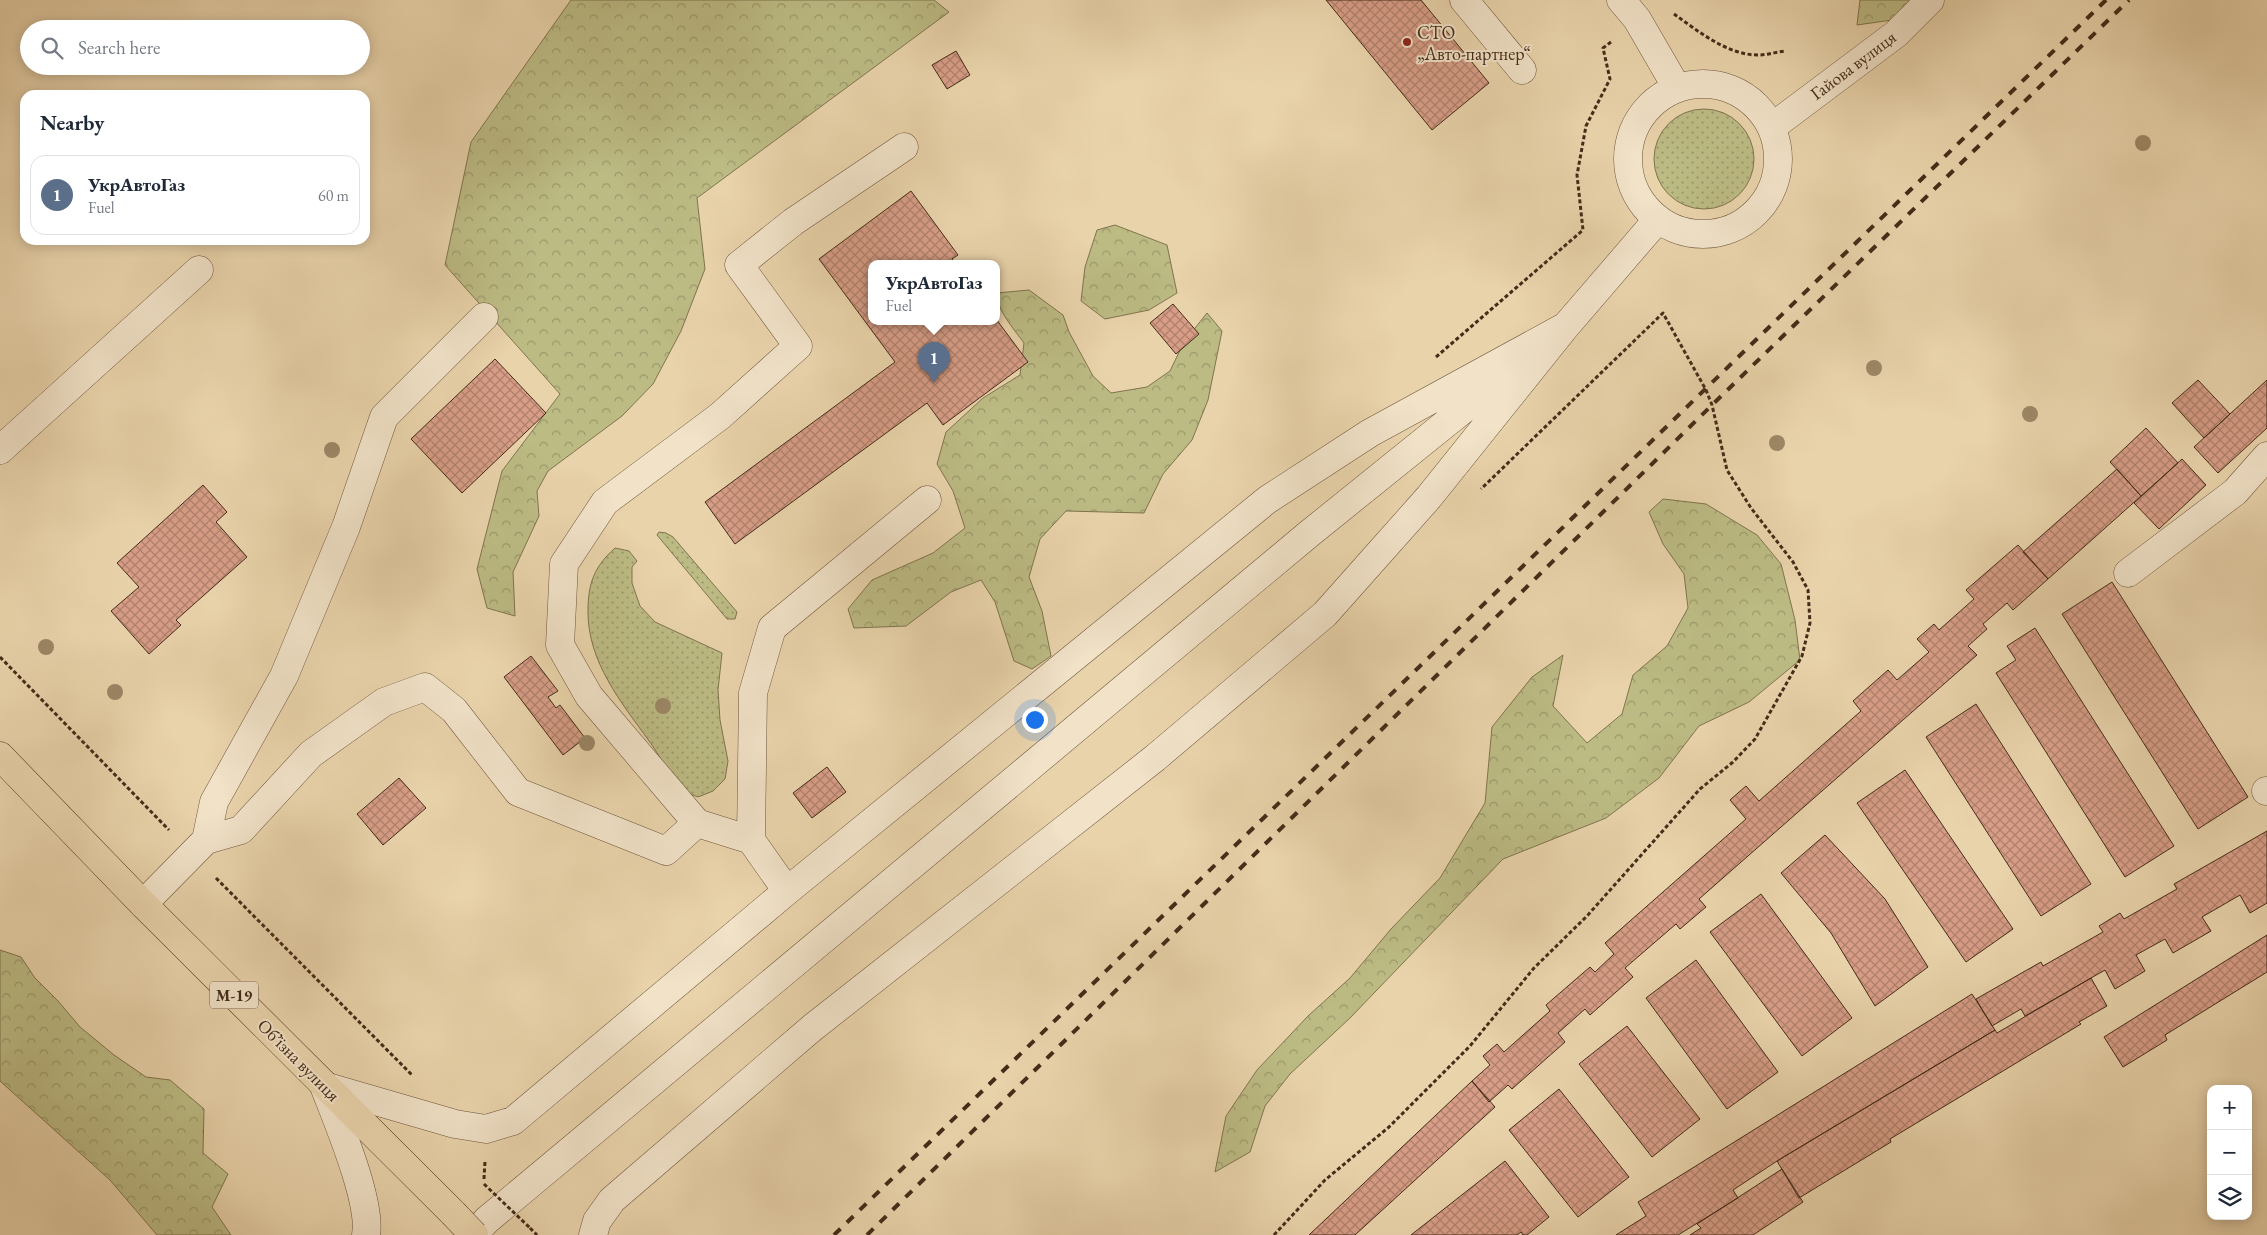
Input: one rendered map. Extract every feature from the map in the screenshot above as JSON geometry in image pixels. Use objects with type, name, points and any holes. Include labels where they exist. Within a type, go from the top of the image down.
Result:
[{"type":"highway","name":"Обʼїзна вулиця","points":[[0,756],[143,904],[473,1235]]},
{"type":"street","points":[[1464,0],[1522,70]]},
{"type":"street","name":"Гайова вулиця","points":[[1772,127],[1896,34],[1930,0]]},
{"type":"street","points":[[1626,5],[1677,88]]},
{"type":"street","points":[[1699,83],[1722,85],[1743,94],[1760,108],[1772,127],[1779,151],[1776,176],[1767,199],[1750,218],[1728,230],[1704,234],[1680,231],[1658,219],[1642,203],[1632,182],[1627,159],[1628,152],[1631,136],[1641,116],[1657,99],[1677,88],[1699,83]]},
{"type":"street","points":[[751,840],[697,823],[589,696],[560,645],[564,564],[605,502],[720,416],[798,346],[739,265],[793,222],[904,147]]},
{"type":"street","points":[[593,1235],[597,1221],[612,1200],[812,1028],[1155,758],[1325,614],[1429,497],[1566,326],[1658,219]]},
{"type":"street","points":[[0,450],[199,270]]},
{"type":"street","points":[[199,847],[214,802],[284,676],[346,527],[384,417],[484,316]]},
{"type":"street","points":[[324,1086],[455,1124],[486,1129],[512,1121],[787,891],[1268,500],[1370,433],[1566,326]]},
{"type":"street","points":[[473,1235],[487,1220],[1310,533],[1566,326]]},
{"type":"street","points":[[2128,573],[2235,492],[2267,456]]},
{"type":"street","points":[[787,891],[751,840],[753,693],[772,628],[927,500]]},
{"type":"street","points":[[143,904],[199,847],[241,830],[311,754],[384,702],[425,688],[454,710],[518,792],[666,851],[697,823]]},
{"type":"street","points":[[324,1086],[361,1190],[368,1224],[366,1235]]},
{"type":"path","points":[[1432,360],[1583,230],[1577,176],[1586,126],[1610,79],[1603,48],[1626,5],[1658,2],[1716,42],[1733,50],[1756,55],[1785,51]]},
{"type":"path","points":[[1274,1235],[1325,1180],[1389,1127],[1470,1046],[1534,968],[1587,916],[1700,789],[1733,762],[1755,739],[1802,656],[1810,623],[1808,590],[1793,562],[1751,508],[1727,470],[1712,405],[1706,390],[1663,313],[1477,493]]},
{"type":"path","points":[[0,657],[199,847],[418,1081]]},
{"type":"path","points":[[484,1184],[537,1235]]},
{"type":"green space","points":[[571,0],[934,0],[949,12],[697,198],[705,269],[681,331],[653,384],[622,416],[548,471],[537,491],[539,516],[513,572],[515,616],[487,608],[477,569],[502,471],[560,394],[445,265],[471,142]]},
{"type":"green space","points":[[1860,0],[1917,0],[1892,20],[1857,25]]},
{"type":"green space","points":[[1704,109],[1714,110],[1732,117],[1746,131],[1753,149],[1753,169],[1746,187],[1732,201],[1714,208],[1704,209],[1694,208],[1676,201],[1662,187],[1655,169],[1654,159],[1655,149],[1662,131],[1676,117],[1694,110]]},
{"type":"green space","points":[[1115,225],[1167,245],[1177,293],[1149,310],[1105,319],[1081,301],[1085,267],[1097,230]]},
{"type":"green space","points":[[1029,290],[1063,315],[1069,332],[1093,376],[1111,393],[1147,387],[1170,371],[1184,342],[1207,313],[1222,331],[1208,400],[1192,440],[1163,474],[1144,513],[1066,511],[1040,539],[1029,577],[1042,611],[1051,656],[1032,669],[1014,661],[995,602],[981,580],[951,592],[906,626],[854,628],[848,609],[872,580],[933,553],[965,528],[953,491],[937,464],[946,432],[983,398],[1020,375],[1024,343],[1003,313],[1000,306],[1000,293]]},
{"type":"green space","points":[[1663,499],[1706,504],[1757,535],[1781,564],[1795,620],[1800,660],[1749,702],[1699,726],[1659,778],[1606,818],[1503,859],[1350,1018],[1290,1074],[1265,1106],[1250,1152],[1215,1172],[1226,1116],[1257,1070],[1308,1016],[1350,978],[1391,929],[1440,878],[1485,803],[1492,727],[1532,677],[1563,655],[1553,706],[1587,743],[1622,714],[1633,675],[1667,646],[1688,608],[1684,574],[1663,544],[1649,512]]},
{"type":"green space","points":[[659,532],[673,537],[737,612],[735,619],[727,619],[657,535]]},
{"type":"green space","points":[[615,548],[629,551],[637,561],[632,567],[632,583],[640,606],[655,622],[722,653],[718,690],[720,720],[728,761],[725,779],[713,791],[698,797],[684,791],[676,782],[617,696],[600,665],[594,648],[589,630],[589,592],[597,569]]},
{"type":"green space","points":[[0,950],[21,957],[35,978],[80,1027],[114,1055],[146,1077],[170,1080],[204,1109],[203,1153],[228,1174],[212,1207],[231,1235],[157,1235],[110,1180],[0,1081]]},
{"type":"building","name":"СТО „Авто-партнер“","points":[[1326,0],[1421,0],[1489,83],[1432,130]]},
{"type":"building","points":[[956,51],[970,75],[947,89],[932,65]]},
{"type":"building","points":[[911,191],[958,255],[953,260],[868,260],[868,325],[1000,324],[1028,362],[943,425],[927,403],[735,544],[705,502],[895,362],[819,259]]},
{"type":"building","points":[[1173,304],[1199,334],[1176,354],[1150,323]]},
{"type":"building","points":[[495,359],[546,413],[462,493],[411,439]]},
{"type":"building","points":[[2198,380],[2230,414],[2204,438],[2172,403]]},
{"type":"building","points":[[2267,380],[2267,428],[2218,473],[2194,447]]},
{"type":"building","points":[[2146,428],[2178,463],[2141,496],[2110,462]]},
{"type":"building","points":[[2182,459],[2206,485],[2159,529],[2134,503]]},
{"type":"building","points":[[2117,469],[2141,496],[2048,579],[2023,552]]},
{"type":"building","points":[[203,485],[227,512],[216,522],[247,557],[176,620],[181,625],[149,654],[111,611],[139,587],[117,563]]},
{"type":"building","points":[[2018,545],[2048,579],[2013,610],[2007,603],[1983,624],[1987,629],[1968,646],[1977,655],[1699,899],[1706,907],[1680,929],[1676,924],[1625,968],[1633,977],[1590,1015],[1585,1009],[1558,1033],[1565,1042],[1512,1089],[1508,1085],[1489,1102],[1472,1081],[1490,1065],[1483,1056],[1497,1044],[1504,1052],[1550,1011],[1546,1005],[1590,967],[1595,972],[1614,954],[1605,943],[1746,819],[1730,800],[1746,786],[1759,801],[1861,711],[1853,701],[1888,670],[1897,680],[1929,652],[1917,639],[1934,624],[1939,630],[1974,599],[1966,590]]},
{"type":"building","points":[[2112,582],[2248,797],[2198,829],[2062,614]]},
{"type":"building","points":[[2035,628],[2174,846],[2125,877],[1996,673],[2016,660],[2007,646]]},
{"type":"building","points":[[531,656],[558,691],[548,697],[556,708],[560,705],[585,738],[563,755],[504,677]]},
{"type":"building","points":[[1976,704],[2091,884],[2041,916],[1926,737]]},
{"type":"building","points":[[827,767],[846,792],[812,818],[793,793]]},
{"type":"building","points":[[1905,770],[2013,929],[1966,962],[1857,803]]},
{"type":"building","points":[[399,778],[426,808],[383,845],[357,814]]},
{"type":"building","points":[[2267,831],[2267,903],[2250,913],[2240,895],[2202,917],[2211,931],[2173,953],[2165,939],[2136,955],[2145,971],[2115,989],[2105,970],[2025,1016],[2021,1009],[1992,1026],[1976,999],[2041,962],[2043,966],[2103,932],[2099,926],[2120,913],[2124,919],[2177,889],[2174,884]]},
{"type":"building","points":[[1825,835],[1885,899],[1928,967],[1875,1006],[1831,933],[1781,873]]},
{"type":"building","points":[[1761,894],[1852,1018],[1802,1056],[1710,932]]},
{"type":"building","points":[[2267,935],[2267,972],[2165,1035],[2167,1040],[2123,1067],[2104,1037]]},
{"type":"building","points":[[1696,960],[1778,1072],[1727,1109],[1646,998]]},
{"type":"building","points":[[2091,978],[2107,1006],[2079,1022],[2081,1024],[1890,1139],[1891,1142],[1799,1198],[1777,1161],[1995,1030],[1997,1033]]},
{"type":"building","points":[[1972,994],[1995,1030],[1777,1161],[1733,1190],[1738,1198],[1678,1235],[1616,1235],[1646,1216],[1638,1202]]},
{"type":"building","points":[[1627,1026],[1700,1119],[1652,1157],[1579,1064]]},
{"type":"building","points":[[1472,1081],[1495,1107],[1355,1235],[1309,1235]]},
{"type":"building","points":[[1559,1089],[1629,1177],[1578,1217],[1509,1130]]},
{"type":"building","points":[[1505,1161],[1549,1217],[1527,1235],[1523,1235],[1521,1232],[1517,1235],[1411,1235]]},
{"type":"building","points":[[1782,1169],[1803,1202],[1753,1235],[1690,1235],[1701,1228],[1697,1224]]},
{"type":"railway","points":[[834,1235],[2106,0]]},
{"type":"railway","points":[[867,1235],[1712,405],[2129,0]]},
{"type":"place","name":"СТО „Авто-партнер“","points":[[1407,42]]},
{"type":"place","name":"УкрАвтоГаз","points":[[934,383]]}]
